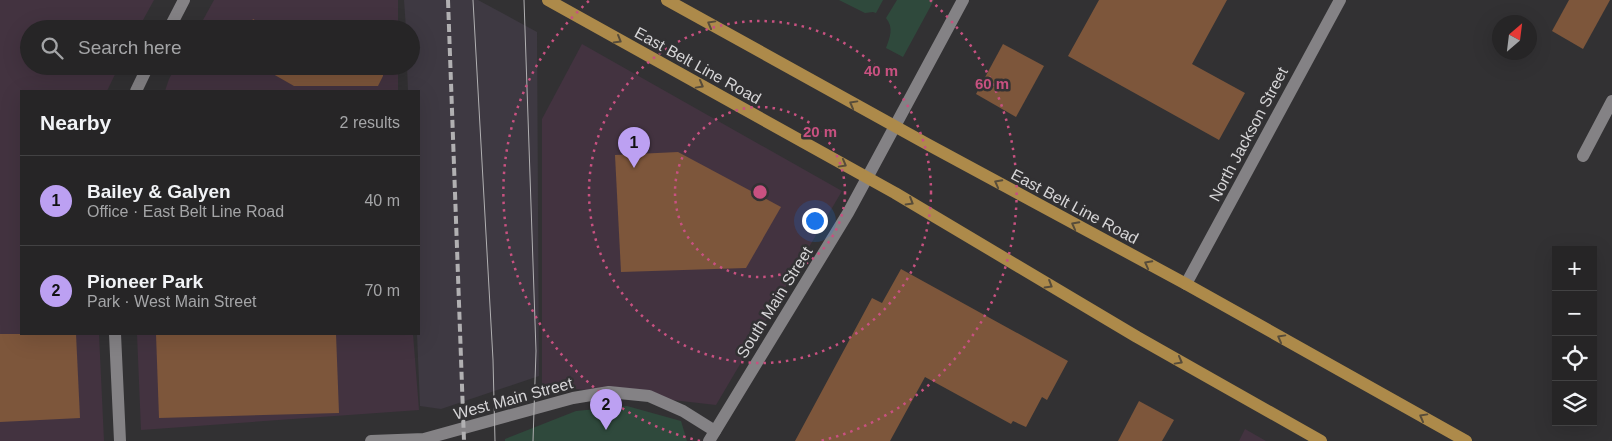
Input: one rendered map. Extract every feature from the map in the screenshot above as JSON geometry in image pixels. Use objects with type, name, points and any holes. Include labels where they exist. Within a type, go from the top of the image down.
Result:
[{"type":"main road","name":"East Belt Line Road","points":[[548,0],[867,178],[1137,337],[1321,441]]},
{"type":"main road","name":"East Belt Line Road","points":[[667,0],[1186,284],[1466,441]]},
{"type":"street","points":[[174,20],[184,0]]},
{"type":"street","name":"South Main Street","points":[[712,436],[848,213],[963,0]]},
{"type":"street","name":"North Jackson Street","points":[[1186,284],[1340,0]]},
{"type":"street","points":[[136,90],[144,75]]},
{"type":"street","points":[[1583,156],[1612,102]]},
{"type":"street","points":[[115,335],[120,441]]},
{"type":"street","name":"West Main Street","points":[[371,441],[424,438],[573,398],[609,392],[649,396],[683,410],[712,436]]},
{"type":"shaded area","points":[[0,0],[154,0],[143,20],[20,20],[20,75],[115,75],[107,90],[20,90],[20,335],[99,335],[104,441],[0,441]]},
{"type":"shaded area","points":[[214,0],[398,0],[398,20],[203,20]]},
{"type":"shaded area","points":[[404,0],[478,0],[537,32],[539,376],[441,409],[420,406],[417,335],[420,335],[420,90],[408,90],[407,75],[420,75],[420,20],[405,20]]},
{"type":"shaded area","points":[[582,44],[842,191],[716,405],[542,385],[542,119]]},
{"type":"shaded area","points":[[171,75],[398,75],[398,90],[165,90]]},
{"type":"shaded area","points":[[137,335],[413,335],[419,410],[141,430]]},
{"type":"shaded area","points":[[1245,429],[1266,441],[1239,441]]},
{"type":"green space","points":[[839,0],[883,0],[876,13],[865,13]]},
{"type":"green space","points":[[897,0],[934,0],[903,57],[886,48],[891,29],[886,18]]},
{"type":"green space","points":[[627,406],[681,421],[687,441],[505,441],[505,439],[576,411]]},
{"type":"building","points":[[1099,0],[1227,0],[1192,64],[1245,93],[1219,140],[1068,56]]},
{"type":"building","points":[[1569,0],[1610,0],[1583,49],[1552,31]]},
{"type":"building","points":[[1003,44],[1044,66],[1016,117],[976,94]]},
{"type":"building","points":[[275,75],[383,75],[378,86],[294,86]]},
{"type":"building","points":[[678,152],[781,207],[746,268],[621,272],[615,155]]},
{"type":"building","points":[[901,269],[1068,361],[1047,400],[1042,397],[1026,427],[1013,421],[1011,424],[925,377],[890,441],[795,441],[872,298],[882,303]]},
{"type":"building","points":[[0,334],[76,335],[80,418],[0,422]]},
{"type":"building","points":[[156,335],[336,335],[339,413],[159,418]]},
{"type":"building","points":[[1139,401],[1174,420],[1162,441],[1118,441]]},
{"type":"tram line","points":[[473,0],[493,360],[495,441]]},
{"type":"tram line","points":[[524,0],[536,351],[533,441]]},
{"type":"railway","points":[[448,0],[464,441]]},
{"type":"place","name":"Bailey & Galyen","points":[[634,168]]},
{"type":"place","name":"Pioneer Park","points":[[606,430]]}]
